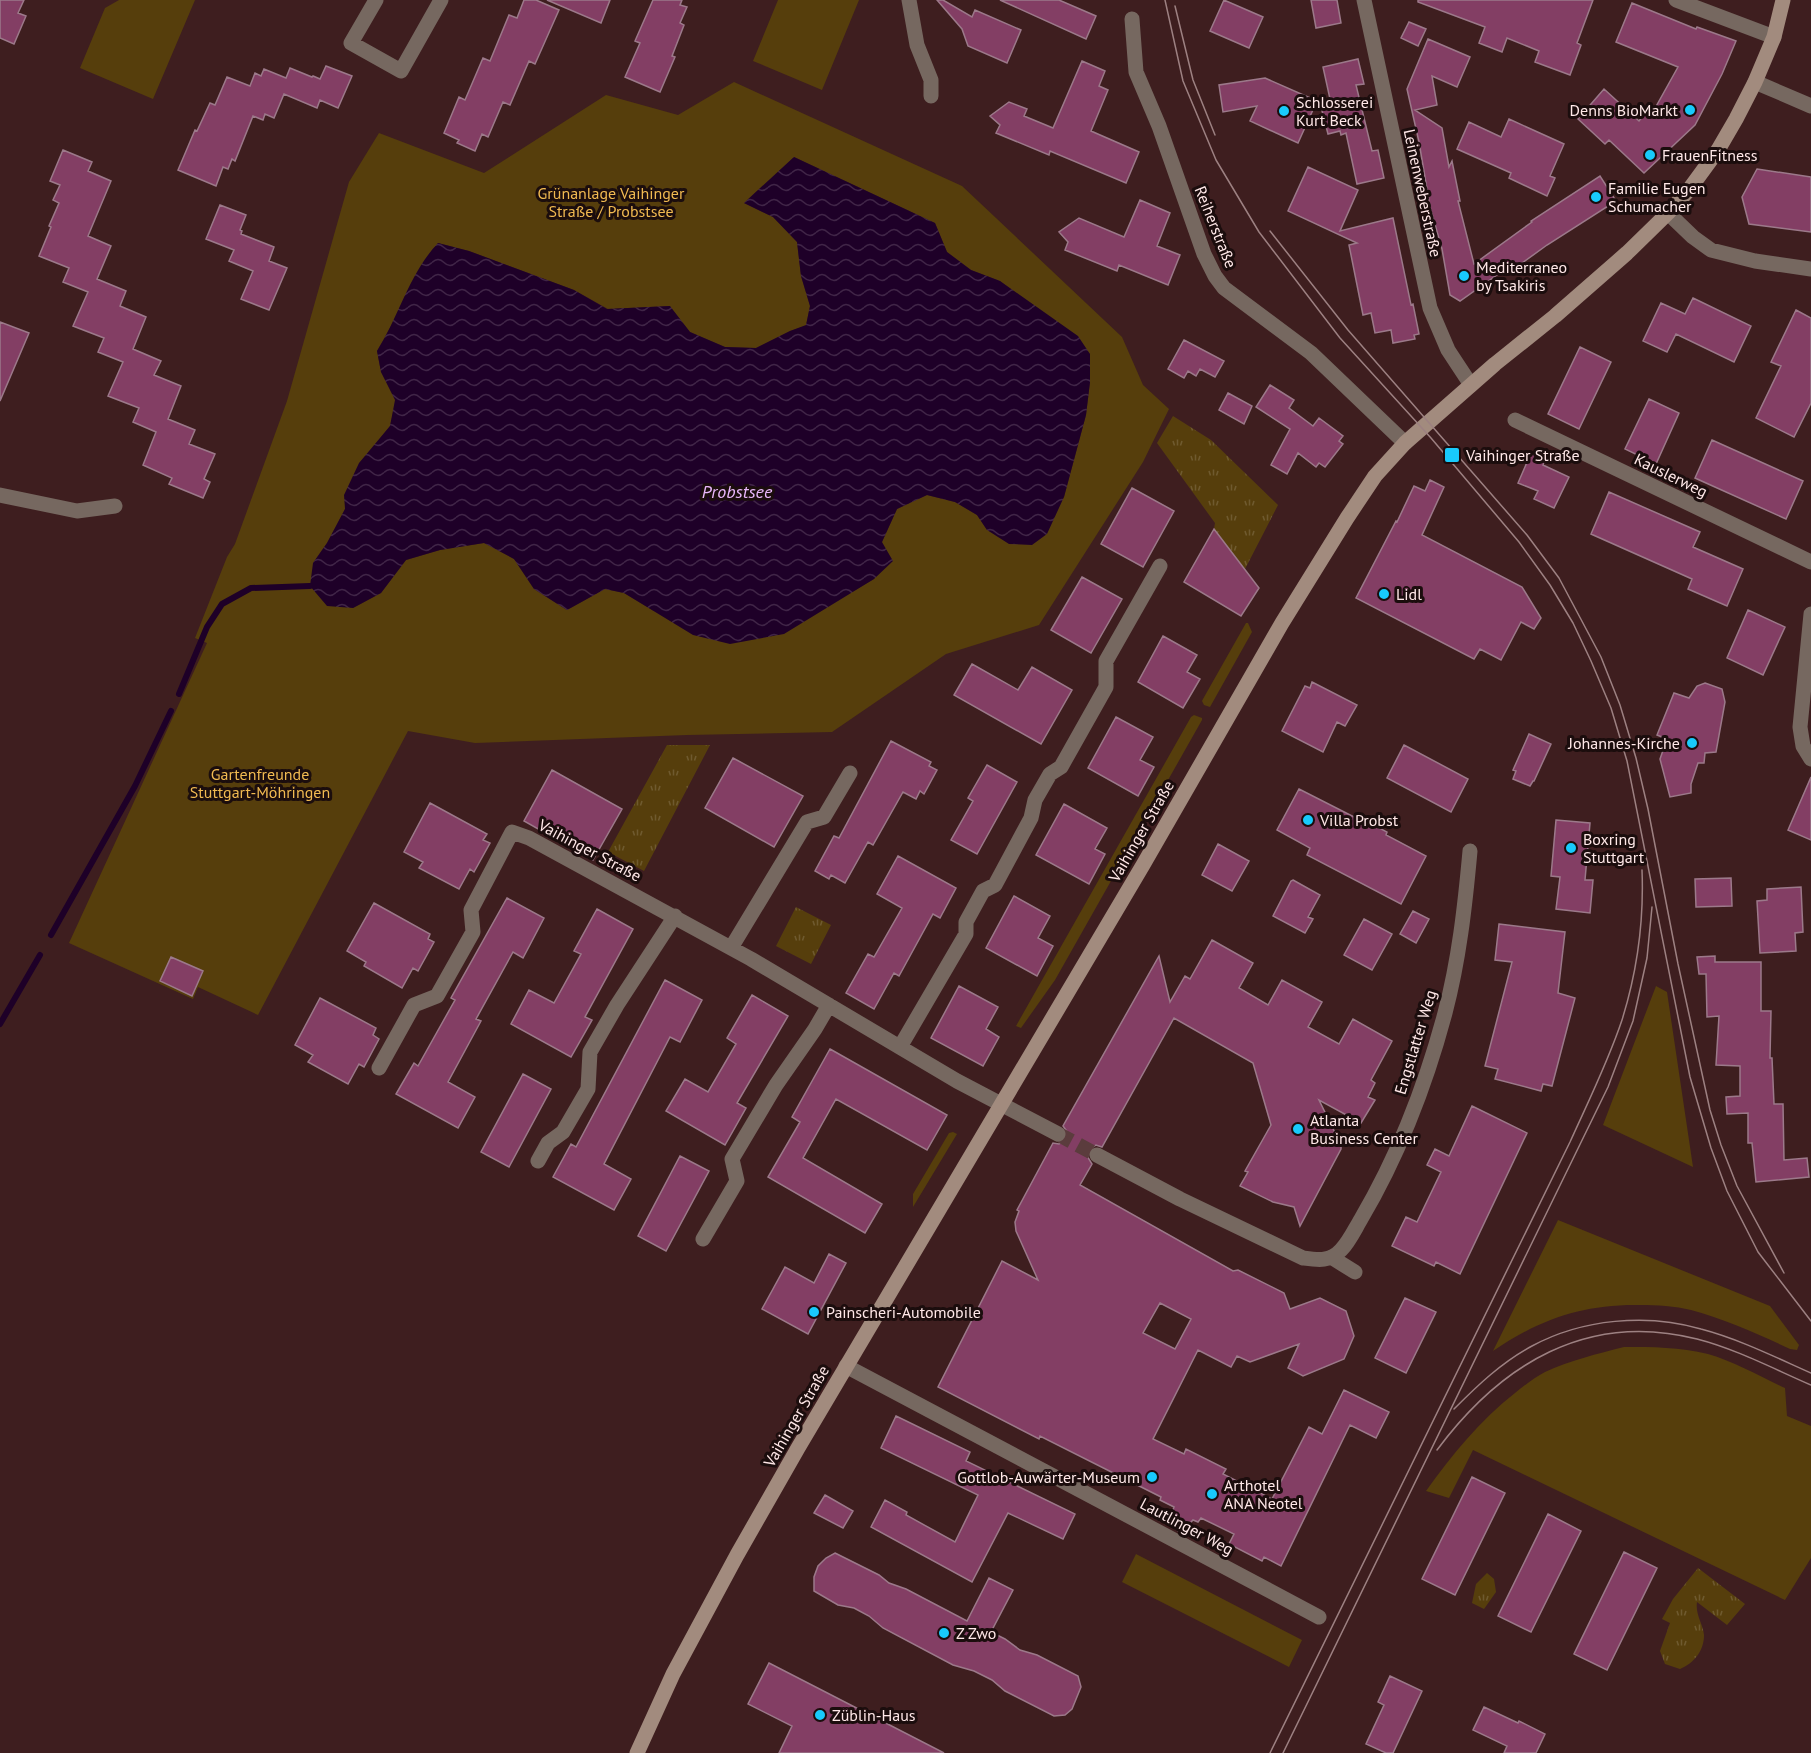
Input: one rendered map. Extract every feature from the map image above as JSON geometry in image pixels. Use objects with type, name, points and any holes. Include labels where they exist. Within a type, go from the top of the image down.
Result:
[{"type":"main road","name":"Vaihinger Straße","points":[[637,1753],[673,1674],[737,1555],[846,1366],[1143,865],[1288,613],[1375,476],[1408,440],[1555,316],[1668,213],[1688,190],[1718,150],[1755,82],[1774,37],[1783,0]]},
{"type":"street","points":[[376,0],[351,43],[401,71],[441,0]]},
{"type":"street","points":[[909,0],[917,45],[931,80],[931,96]]},
{"type":"street","name":"Leinenweberstraße","points":[[1364,0],[1430,308],[1451,356],[1471,385]]},
{"type":"street","points":[[1676,0],[1774,37]]},
{"type":"street","name":"Reiherstraße","points":[[1132,19],[1136,72],[1159,126],[1204,254],[1215,276],[1224,288],[1311,352],[1408,440]]},
{"type":"street","points":[[1755,82],[1811,106]]},
{"type":"street","points":[[1668,213],[1693,237],[1711,250],[1755,261],[1811,269]]},
{"type":"street","name":"Kauslerweg","points":[[1515,420],[1811,562]]},
{"type":"street","points":[[0,495],[77,511],[115,506]]},
{"type":"street","points":[[900,1047],[966,934],[966,922],[983,891],[995,885],[1031,818],[1035,800],[1050,774],[1061,767],[1106,687],[1106,661],[1160,566]]},
{"type":"street","points":[[1811,614],[1800,727],[1803,746],[1811,759]]},
{"type":"street","points":[[731,948],[807,822],[824,817],[850,772]]},
{"type":"street","name":"Vaihinger Straße","points":[[379,1068],[414,1005],[437,996],[473,932],[471,910],[512,832],[529,838],[675,916],[1000,1104]]},
{"type":"street","name":"Engstlatter Weg","points":[[1331,1257],[1341,1250],[1370,1203],[1423,1086],[1445,1012],[1462,928],[1470,851]]},
{"type":"street","points":[[538,1161],[548,1143],[563,1132],[588,1089],[590,1052],[617,1005],[675,916]]},
{"type":"street","points":[[703,1239],[737,1181],[732,1159],[776,1085],[829,1005]]},
{"type":"street","points":[[1000,1104],[1058,1134]]},
{"type":"street","points":[[1097,1155],[1180,1199],[1303,1258],[1321,1261],[1331,1257],[1355,1272]]},
{"type":"street","name":"Lautlinger Weg","points":[[846,1366],[1320,1617]]},
{"type":"green space","points":[[119,0],[195,0],[153,99],[80,68],[105,8]]},
{"type":"green space","points":[[778,0],[859,0],[822,90],[753,61]]},
{"type":"green space","points":[[734,82],[962,186],[1122,337],[1143,385],[1169,409],[1143,462],[1039,625],[946,654],[832,732],[475,743],[408,731],[258,1015],[198,987],[193,999],[69,943],[207,643],[195,638],[227,557],[235,544],[287,401],[349,182],[379,133],[484,173],[606,95],[678,115]],"holes":[[[794,157],[935,223],[947,252],[971,270],[1000,281],[1090,354],[1090,382],[1086,415],[1064,497],[987,530],[977,515],[955,502],[927,495],[897,509],[882,542],[874,579],[832,603],[654,611],[624,593],[605,589],[567,610],[534,589],[514,559],[484,543],[440,550],[406,560],[381,593],[353,608],[313,563],[327,543],[376,444],[390,426],[396,400],[381,372],[377,351],[438,243],[469,251],[574,290],[608,309],[669,306],[690,332],[725,347],[756,348],[790,331],[806,326],[810,306],[801,276],[797,242],[773,217],[744,203]]]},
{"type":"green space","points":[[1173,416],[1211,440],[1278,505],[1245,569],[1214,529],[1215,523],[1157,443]]},
{"type":"green space","points":[[1246,623],[1252,632],[1210,707],[1204,705],[1203,699]]},
{"type":"green space","points":[[1194,715],[1202,720],[1055,980],[1021,1028],[1016,1026],[1191,717]]},
{"type":"green space","points":[[667,745],[710,745],[644,871],[608,852]]},
{"type":"green space","points":[[796,907],[831,925],[811,964],[776,946]]},
{"type":"green space","points":[[1656,986],[1667,992],[1693,1167],[1603,1125]]},
{"type":"green space","points":[[949,1133],[957,1134],[913,1207],[913,1194]]},
{"type":"green space","points":[[1558,1220],[1770,1306],[1799,1345],[1797,1350],[1729,1322],[1691,1310],[1666,1306],[1619,1305],[1581,1311],[1545,1322],[1493,1351]]},
{"type":"green space","points":[[1624,1347],[1687,1350],[1708,1354],[1747,1369],[1785,1388],[1787,1416],[1811,1426],[1811,1558],[1785,1600],[1473,1450],[1449,1498],[1426,1491],[1478,1426],[1530,1381],[1565,1364]]},
{"type":"green space","points":[[1136,1554],[1302,1640],[1289,1667],[1122,1582]]},
{"type":"green space","points":[[1698,1568],[1745,1604],[1727,1625],[1697,1602],[1704,1641],[1694,1660],[1680,1669],[1665,1664],[1660,1651],[1670,1623],[1662,1619],[1673,1599]]},
{"type":"green space","points":[[1487,1573],[1494,1579],[1496,1592],[1484,1609],[1472,1603],[1476,1584]]},
{"type":"water","name":"Probstsee","points":[[794,157],[935,223],[947,252],[971,270],[1000,281],[1078,336],[1090,354],[1090,382],[1086,415],[1064,497],[1047,534],[1032,545],[1009,544],[987,530],[977,515],[955,502],[927,495],[897,509],[882,542],[893,561],[874,579],[784,634],[730,644],[693,635],[624,593],[605,589],[567,610],[534,589],[514,559],[484,543],[440,550],[406,560],[381,593],[353,608],[327,606],[310,586],[313,563],[327,543],[345,509],[344,495],[359,463],[390,426],[395,400],[381,372],[377,351],[419,268],[438,243],[469,251],[574,290],[607,309],[670,306],[690,332],[725,347],[756,348],[806,325],[810,306],[801,276],[797,242],[773,217],[744,203]]},
{"type":"building","points":[[0,0],[24,0],[18,13],[26,16],[14,44],[0,38]]},
{"type":"building","points":[[524,0],[536,0],[559,10],[535,64],[529,61],[510,105],[503,102],[488,137],[482,134],[475,151],[457,143],[459,140],[444,133],[459,97],[465,100],[483,58],[490,61],[509,15],[517,18]]},
{"type":"building","points":[[547,0],[610,0],[601,23]]},
{"type":"building","points":[[653,0],[682,0],[680,5],[687,7],[680,23],[684,25],[672,56],[675,57],[660,92],[625,77],[640,43],[635,41]]},
{"type":"building","points":[[937,0],[943,0],[972,17],[975,10],[1021,30],[1007,63],[968,46],[962,29]]},
{"type":"building","points":[[1000,0],[1059,0],[1096,16],[1086,39]]},
{"type":"building","points":[[1224,0],[1263,17],[1249,48],[1210,31]]},
{"type":"building","points":[[1311,0],[1337,0],[1341,23],[1316,28]]},
{"type":"building","points":[[1418,0],[1593,0],[1577,43],[1581,45],[1570,75],[1535,62],[1539,51],[1507,38],[1502,52],[1479,43],[1485,27],[1418,2]]},
{"type":"building","points":[[1632,3],[1696,29],[1697,27],[1736,41],[1722,74],[1695,125],[1644,173],[1609,140],[1605,144],[1578,119],[1604,89],[1639,121],[1649,108],[1654,110],[1678,67],[1616,42]]},
{"type":"building","points":[[1409,22],[1426,29],[1418,46],[1401,38]]},
{"type":"building","points":[[1428,39],[1470,57],[1457,87],[1432,76],[1437,105],[1415,110],[1442,128],[1449,167],[1452,161],[1460,201],[1458,201],[1474,264],[1531,221],[1600,176],[1616,201],[1547,245],[1507,274],[1504,270],[1460,301],[1450,295],[1407,89]]},
{"type":"building","points":[[1358,59],[1364,84],[1356,85],[1372,151],[1378,150],[1384,178],[1357,184],[1346,133],[1341,135],[1340,131],[1328,134],[1320,103],[1332,108],[1323,67]]},
{"type":"building","points":[[1082,61],[1105,71],[1099,86],[1108,90],[1091,131],[1139,152],[1126,183],[1050,151],[1049,155],[996,133],[1000,125],[990,116],[1009,102],[1027,109],[1024,116],[1053,128]]},
{"type":"building","points":[[326,66],[352,76],[338,108],[320,100],[317,108],[284,94],[274,118],[265,114],[263,120],[253,116],[235,161],[232,159],[228,169],[223,167],[216,186],[178,170],[195,130],[197,131],[210,103],[215,105],[227,77],[250,86],[255,73],[261,76],[264,69],[286,78],[290,68],[320,79]]},
{"type":"building","name":"Schlosserei Kurt Beck","points":[[1265,78],[1317,101],[1298,143],[1250,121],[1257,106],[1223,112],[1219,85]]},
{"type":"building","points":[[1509,119],[1564,144],[1550,176],[1555,178],[1547,196],[1509,178],[1511,173],[1457,149],[1469,122],[1501,137]]},
{"type":"building","points":[[63,150],[92,162],[88,171],[111,181],[88,236],[111,246],[97,279],[126,291],[120,306],[146,317],[133,349],[161,361],[154,375],[181,386],[168,419],[195,430],[189,444],[215,454],[204,479],[210,482],[203,498],[169,484],[172,478],[143,465],[156,432],[133,422],[139,408],[108,396],[123,362],[98,352],[104,338],[73,326],[88,292],[63,282],[69,268],[39,256],[59,203],[53,200],[60,185],[50,181]]},
{"type":"building","points":[[1308,167],[1358,190],[1340,231],[1393,218],[1419,334],[1414,335],[1415,339],[1393,343],[1391,330],[1375,333],[1371,313],[1363,315],[1349,245],[1357,243],[1288,211]]},
{"type":"building","points":[[1757,169],[1811,177],[1811,232],[1749,224],[1742,197]]},
{"type":"building","points":[[1140,200],[1170,213],[1157,246],[1180,255],[1168,285],[1119,265],[1117,271],[1065,250],[1068,242],[1059,232],[1079,218],[1124,237]]},
{"type":"building","points":[[220,205],[246,215],[240,230],[241,234],[274,247],[269,261],[287,268],[269,310],[241,299],[253,271],[229,261],[234,250],[206,239]]},
{"type":"building","points":[[1693,298],[1751,326],[1734,362],[1676,334],[1667,352],[1643,341],[1661,303],[1685,314]]},
{"type":"building","points":[[1796,310],[1811,318],[1811,403],[1794,437],[1756,418],[1781,366],[1771,362]]},
{"type":"building","points":[[0,322],[29,333],[0,401]]},
{"type":"building","points":[[1184,340],[1224,361],[1215,377],[1200,369],[1196,376],[1188,371],[1184,378],[1168,369]]},
{"type":"building","points":[[1580,347],[1611,362],[1579,429],[1548,414]]},
{"type":"building","points":[[1270,385],[1294,400],[1289,408],[1313,426],[1319,418],[1343,436],[1339,441],[1343,444],[1325,467],[1319,463],[1316,467],[1298,453],[1287,474],[1271,465],[1290,429],[1256,407]]},
{"type":"building","points":[[1228,393],[1252,406],[1244,424],[1219,410]]},
{"type":"building","points":[[1649,399],[1679,413],[1656,464],[1625,449]]},
{"type":"building","points":[[1712,440],[1803,481],[1786,519],[1695,478]]},
{"type":"building","points":[[1531,453],[1545,460],[1543,465],[1569,477],[1554,508],[1534,499],[1538,491],[1518,483]]},
{"type":"building","points":[[1430,480],[1444,487],[1422,535],[1522,587],[1541,618],[1534,629],[1521,622],[1501,660],[1480,649],[1474,659],[1356,598],[1414,486],[1425,491]]},
{"type":"building","points":[[1132,488],[1174,511],[1143,567],[1101,544]]},
{"type":"building","points":[[1609,492],[1700,532],[1693,547],[1743,569],[1727,606],[1688,589],[1692,579],[1591,534]]},
{"type":"building","points":[[1214,529],[1259,588],[1241,616],[1184,582]]},
{"type":"building","points":[[1082,577],[1122,599],[1091,653],[1051,630]]},
{"type":"building","points":[[1748,610],[1785,627],[1763,675],[1727,658]]},
{"type":"building","points":[[1163,636],[1197,655],[1187,672],[1200,679],[1183,708],[1138,682]]},
{"type":"building","points":[[972,664],[1018,690],[1032,667],[1072,690],[1041,744],[954,695]]},
{"type":"building","points":[[1312,682],[1357,705],[1345,726],[1337,722],[1323,752],[1282,731],[1305,686],[1310,688]]},
{"type":"building","name":"Johannes-Kirche","points":[[1705,683],[1722,689],[1725,702],[1716,752],[1705,753],[1704,763],[1698,763],[1691,784],[1691,793],[1670,797],[1660,759],[1667,739],[1657,735],[1674,693],[1689,698],[1697,686]]},
{"type":"building","points":[[1116,717],[1153,737],[1140,760],[1154,767],[1138,796],[1088,768]]},
{"type":"building","points":[[1529,734],[1551,744],[1530,786],[1513,779],[1516,771],[1513,770]]},
{"type":"building","points":[[891,741],[931,762],[929,766],[937,770],[924,794],[920,791],[916,799],[903,792],[873,845],[868,842],[845,883],[831,875],[829,879],[815,871],[834,836],[839,838]]},
{"type":"building","points":[[1404,745],[1468,779],[1451,812],[1387,778]]},
{"type":"building","points":[[733,758],[803,796],[774,847],[705,808]]},
{"type":"building","points":[[987,765],[1017,782],[977,854],[951,840],[973,801],[968,798]]},
{"type":"building","points":[[552,770],[622,809],[593,860],[524,821]]},
{"type":"building","points":[[1811,777],[1811,840],[1788,830]]},
{"type":"building","points":[[1299,789],[1354,817],[1355,815],[1387,832],[1386,835],[1426,856],[1401,904],[1307,855],[1310,848],[1277,830]]},
{"type":"building","points":[[430,803],[487,834],[483,840],[490,843],[474,872],[470,869],[459,889],[419,868],[423,862],[404,852]]},
{"type":"building","points":[[1064,804],[1107,828],[1095,849],[1105,854],[1089,884],[1036,855]]},
{"type":"building","points":[[1556,820],[1590,823],[1585,880],[1593,880],[1590,913],[1556,909],[1560,877],[1551,876]]},
{"type":"building","points":[[1218,844],[1249,861],[1232,891],[1202,875]]},
{"type":"building","points":[[898,856],[956,888],[940,918],[933,914],[899,976],[894,973],[874,1009],[846,993],[868,954],[874,957],[902,908],[877,894]]},
{"type":"building","points":[[1731,878],[1732,906],[1696,907],[1695,879]]},
{"type":"building","points":[[1293,880],[1320,895],[1308,917],[1313,919],[1305,933],[1273,916]]},
{"type":"building","points":[[1801,887],[1803,932],[1795,933],[1796,951],[1760,953],[1757,901],[1767,900],[1767,889]]},
{"type":"building","points":[[1014,896],[1050,916],[1038,938],[1053,946],[1037,976],[986,948]]},
{"type":"building","points":[[507,898],[544,918],[523,958],[513,952],[476,1019],[481,1021],[448,1082],[475,1097],[458,1128],[396,1094],[414,1063],[418,1066],[455,1000],[451,998]]},
{"type":"building","points":[[374,903],[430,934],[428,939],[434,942],[418,971],[413,968],[402,988],[364,966],[366,962],[347,951]]},
{"type":"building","points":[[597,909],[633,929],[585,1017],[592,1020],[571,1057],[511,1024],[529,990],[554,1003],[581,954],[574,951]]},
{"type":"building","points":[[1413,911],[1429,919],[1416,943],[1400,934]]},
{"type":"building","points":[[1364,919],[1392,934],[1372,970],[1344,955]]},
{"type":"building","points":[[1499,924],[1565,932],[1558,993],[1575,998],[1552,1086],[1543,1084],[1541,1091],[1495,1079],[1498,1069],[1485,1066],[1512,962],[1495,960]]},
{"type":"building","points":[[1212,940],[1253,963],[1239,988],[1268,1005],[1282,980],[1322,1002],[1308,1027],[1339,1044],[1353,1019],[1392,1041],[1371,1080],[1375,1083],[1368,1097],[1375,1100],[1361,1123],[1319,1100],[1341,1149],[1300,1226],[1294,1207],[1273,1202],[1240,1186],[1248,1172],[1245,1171],[1271,1125],[1253,1063],[1174,1018],[1102,1147],[1096,1145],[1089,1150],[1087,1156],[1092,1164],[1080,1185],[1233,1271],[1238,1270],[1284,1293],[1290,1309],[1320,1298],[1346,1311],[1354,1336],[1344,1359],[1303,1376],[1288,1368],[1299,1344],[1250,1362],[1237,1356],[1231,1367],[1198,1350],[1153,1439],[1184,1454],[1186,1449],[1226,1469],[1223,1474],[1272,1499],[1309,1427],[1322,1434],[1344,1390],[1389,1412],[1376,1438],[1350,1425],[1281,1566],[1264,1557],[1262,1561],[1229,1544],[1234,1534],[1201,1518],[1198,1522],[1193,1520],[1181,1533],[1178,1531],[1180,1518],[1172,1513],[1174,1507],[1160,1500],[1161,1497],[1040,1436],[1039,1439],[938,1387],[1002,1261],[1038,1280],[1016,1231],[1015,1222],[1019,1211],[1017,1210],[1053,1143],[1059,1144],[1066,1139],[1068,1133],[1063,1126],[1159,956],[1170,1002],[1185,976],[1190,979]],"holes":[[[1160,1303],[1191,1319],[1175,1349],[1143,1333]]]},
{"type":"building","points":[[1715,956],[1715,962],[1761,962],[1761,1011],[1771,1011],[1770,1058],[1772,1058],[1774,1104],[1783,1104],[1784,1160],[1807,1158],[1809,1177],[1756,1182],[1752,1143],[1748,1143],[1748,1113],[1727,1114],[1726,1097],[1740,1096],[1740,1066],[1716,1065],[1719,1016],[1707,1017],[1706,974],[1699,974],[1697,957]]},
{"type":"building","points":[[171,957],[203,971],[192,996],[160,981]]},
{"type":"building","points":[[665,980],[702,1000],[680,1042],[670,1037],[604,1164],[631,1179],[614,1210],[553,1177],[571,1144],[576,1147]]},
{"type":"building","points":[[959,986],[998,1007],[986,1029],[999,1037],[983,1066],[931,1038]]},
{"type":"building","points":[[752,995],[788,1016],[737,1103],[746,1108],[725,1145],[666,1111],[685,1079],[708,1092],[736,1044],[727,1038]]},
{"type":"building","points":[[320,998],[376,1028],[373,1035],[379,1039],[364,1067],[359,1064],[348,1084],[308,1062],[313,1055],[295,1045]]},
{"type":"building","points":[[830,1049],[947,1115],[927,1150],[836,1099],[803,1158],[882,1204],[865,1233],[768,1177],[800,1122],[792,1117]]},
{"type":"building","points":[[523,1074],[551,1089],[509,1167],[481,1152]]},
{"type":"building","points":[[1472,1106],[1527,1133],[1460,1274],[1436,1262],[1434,1266],[1392,1246],[1406,1217],[1417,1222],[1441,1172],[1427,1165],[1435,1149],[1449,1156]]},
{"type":"building","points":[[680,1156],[709,1171],[666,1251],[638,1236]]},
{"type":"building","points":[[829,1254],[846,1263],[808,1334],[762,1309],[785,1267],[814,1283]]},
{"type":"building","points":[[1405,1298],[1436,1312],[1406,1373],[1375,1358]]},
{"type":"building","points":[[896,1416],[970,1452],[966,1461],[1075,1514],[1063,1539],[1008,1513],[972,1582],[871,1527],[885,1500],[907,1512],[906,1515],[955,1542],[978,1495],[881,1448]]},
{"type":"building","points":[[1472,1477],[1505,1493],[1455,1595],[1422,1579]]},
{"type":"building","points":[[825,1495],[853,1511],[843,1528],[814,1513]]},
{"type":"building","points":[[1548,1514],[1581,1531],[1531,1632],[1498,1616]]},
{"type":"building","points":[[1624,1552],[1657,1568],[1607,1670],[1574,1654]]},
{"type":"building","name":"Z Zwo","points":[[835,1553],[879,1575],[889,1583],[906,1589],[967,1621],[989,1578],[1013,1590],[991,1632],[1020,1650],[1037,1655],[1078,1676],[1081,1687],[1072,1709],[1065,1715],[1054,1716],[1005,1691],[992,1680],[974,1671],[953,1665],[883,1628],[869,1616],[854,1608],[838,1605],[814,1591],[814,1577],[818,1566]]},
{"type":"building","name":"Züblin-Haus","points":[[769,1663],[944,1753],[779,1753],[792,1726],[748,1704]]},
{"type":"building","points":[[1390,1676],[1422,1691],[1393,1753],[1386,1753],[1366,1744],[1384,1705],[1378,1702]]},
{"type":"building","points":[[1484,1707],[1545,1734],[1536,1753],[1504,1753],[1507,1746],[1473,1730]]},
{"type":"waterway","points":[[179,694],[207,627],[222,604],[251,588],[310,586]]},
{"type":"waterway","points":[[51,935],[135,786],[171,711]]},
{"type":"waterway","points":[[0,1024],[40,955]]},
{"type":"tunnel","points":[[1058,1134],[1097,1155]]},
{"type":"tram line","points":[[1165,0],[1183,81],[1216,160],[1259,232],[1340,338],[1431,438],[1519,542],[1550,585],[1573,623],[1611,708],[1627,761],[1690,1077],[1711,1148],[1727,1191],[1758,1252],[1811,1321]]},
{"type":"tram line","points":[[1175,6],[1193,80],[1215,135]]},
{"type":"tram line","points":[[1270,231],[1348,330],[1527,535],[1559,578],[1601,657],[1620,705],[1636,758],[1710,1110],[1737,1186],[1784,1273]]},
{"type":"tram line","points":[[1270,1753],[1570,1142],[1604,1067],[1622,1020],[1635,965],[1641,927],[1642,870]]},
{"type":"tram line","points":[[1283,1753],[1608,1087],[1633,1021],[1647,958],[1652,907]]},
{"type":"tram line","points":[[1454,1409],[1481,1383],[1521,1352],[1551,1337],[1572,1330],[1615,1321],[1659,1321],[1701,1329],[1743,1343],[1811,1373]]},
{"type":"tram line","points":[[1437,1450],[1462,1419],[1489,1392],[1518,1370],[1550,1352],[1583,1339],[1619,1332],[1657,1332],[1712,1343],[1811,1385]]},
{"type":"place","name":"Denns BioMarkt","points":[[1690,110]]},
{"type":"place","name":"Schlosserei Kurt Beck","points":[[1284,111]]},
{"type":"place","name":"FrauenFitness","points":[[1650,155]]},
{"type":"place","name":"Familie Eugen Schumacher","points":[[1596,197]]},
{"type":"place","name":"Mediterraneo by Tsakiris","points":[[1464,276]]},
{"type":"place","name":"Vaihinger Straße","points":[[1452,455]]},
{"type":"place","name":"Lidl","points":[[1384,594]]},
{"type":"place","name":"Johannes-Kirche","points":[[1692,743]]},
{"type":"place","name":"Villa Probst","points":[[1308,820]]},
{"type":"place","name":"Boxring Stuttgart","points":[[1571,848]]},
{"type":"place","name":"Atlanta Business Center","points":[[1298,1129]]},
{"type":"place","name":"Painscheri-Automobile","points":[[814,1312]]},
{"type":"place","name":"Gottlob-Auwärter-Museum","points":[[1152,1477]]},
{"type":"place","name":"Arthotel ANA Neotel","points":[[1212,1494]]},
{"type":"place","name":"Z Zwo","points":[[944,1633]]},
{"type":"place","name":"Züblin-Haus","points":[[820,1715]]},
{"type":"park label","name":"Grünanlage Vaihinger Straße / Probstsee","points":[[611,202]]},
{"type":"park label","name":"Gartenfreunde Stuttgart-Möhringen","points":[[260,783]]}]
